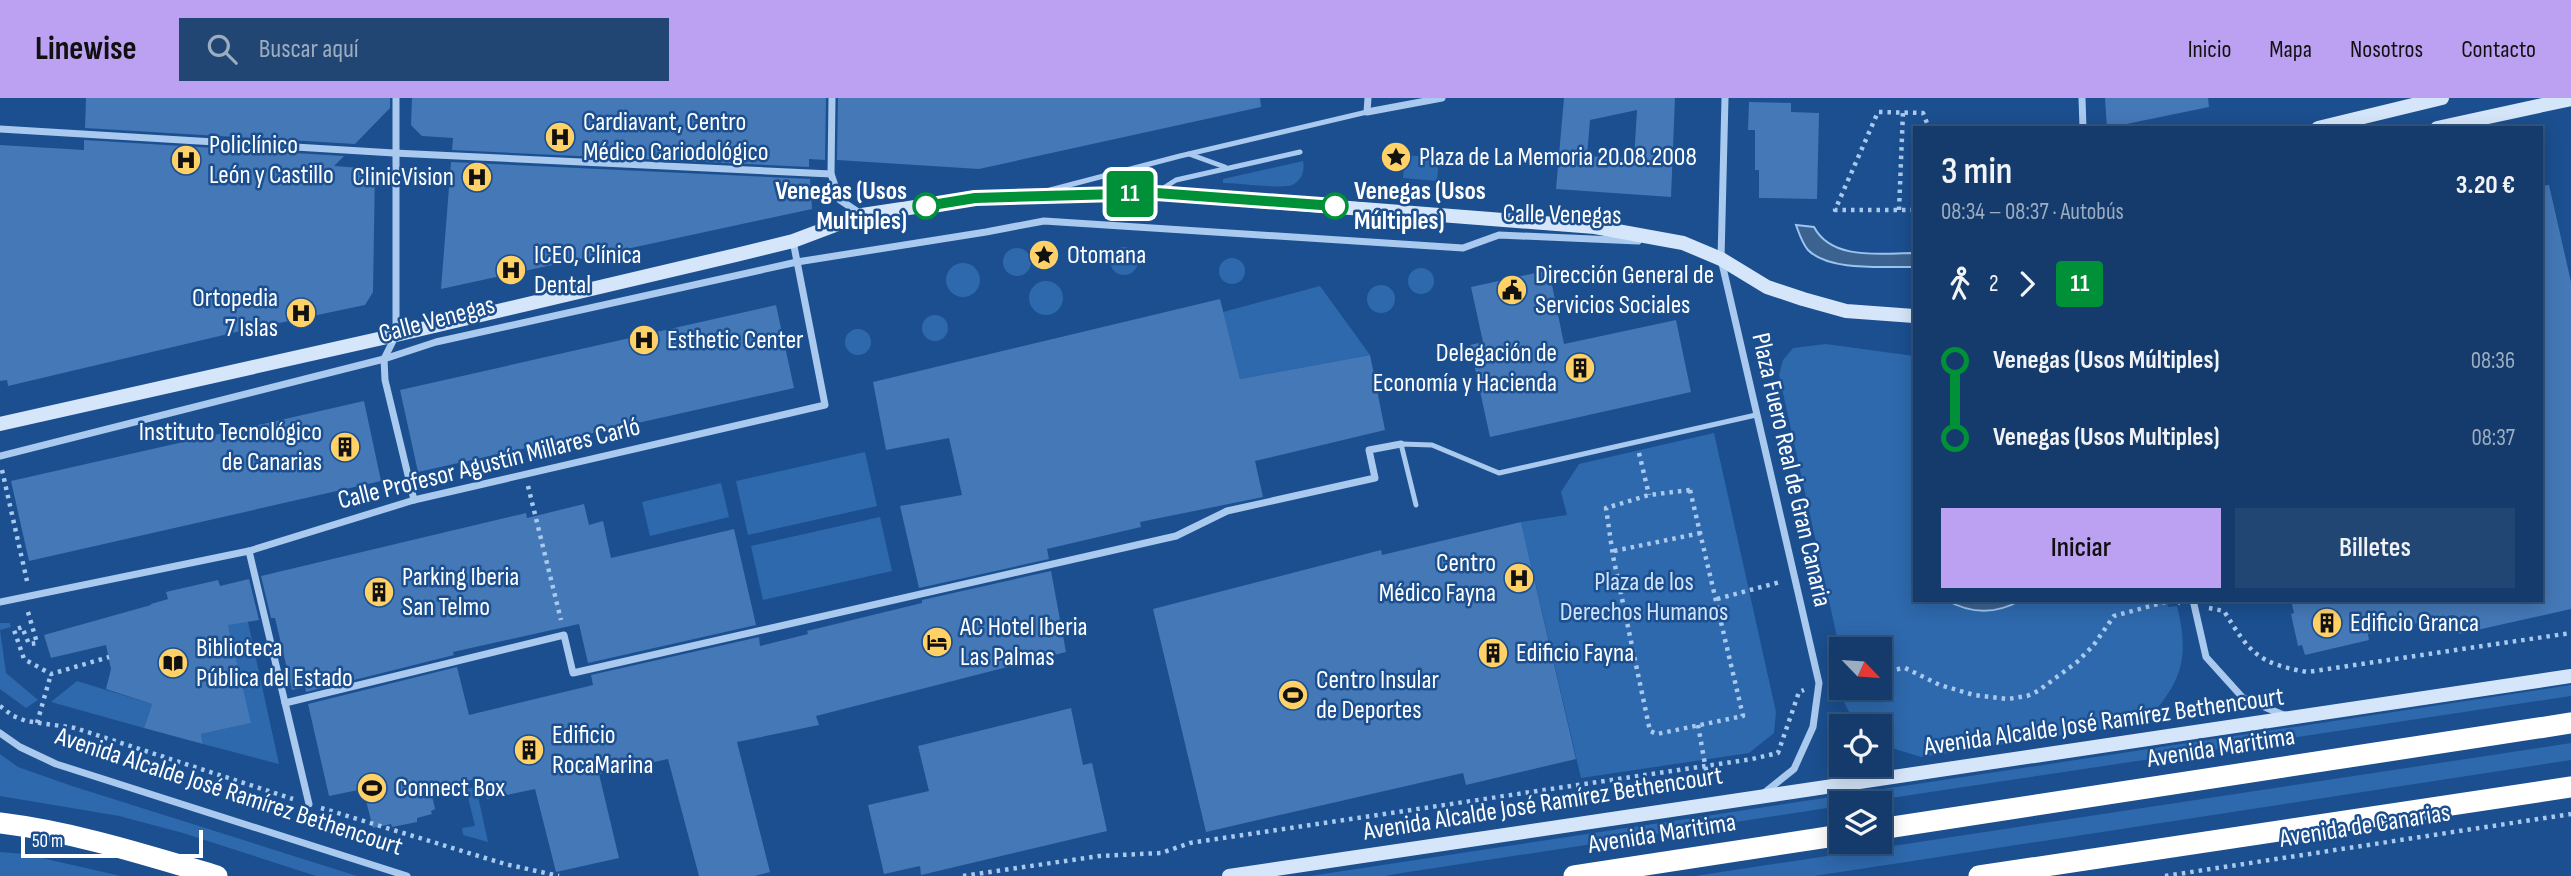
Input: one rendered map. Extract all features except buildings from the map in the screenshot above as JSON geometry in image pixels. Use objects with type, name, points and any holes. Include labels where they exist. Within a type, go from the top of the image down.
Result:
[{"type":"highway","name":"Avenida Maritima","points":[[1892,827],[2571,723]]},
{"type":"highway","points":[[1979,876],[2571,787]]},
{"type":"highway","points":[[0,823],[27,826],[119,848],[217,876]]},
{"type":"highway","name":"Avenida Maritima","points":[[1574,876],[1829,837]]},
{"type":"street","points":[[396,98],[396,335],[384,359],[390,408],[414,499]]},
{"type":"street","points":[[832,98],[831,174],[840,200],[862,215]]},
{"type":"street","points":[[1367,112],[1368,98]]},
{"type":"street","name":"Calle Venegas","points":[[1367,112],[1442,98]]},
{"type":"street","name":"Plaza Fuero Real de Gran Canaria","points":[[1725,98],[1721,258],[1819,683],[1813,727],[1794,769],[1761,796]]},
{"type":"street","points":[[2082,98],[2083,126]]},
{"type":"street","points":[[2326,126],[2442,98]]},
{"type":"street","points":[[2446,126],[2571,99]]},
{"type":"street","points":[[0,129],[394,153],[831,174]]},
{"type":"street","name":"Calle Venegas","points":[[0,424],[396,335],[793,241],[862,215],[975,198],[1156,193],[1595,227],[1683,243],[1721,258],[1767,287],[1803,299],[1846,310],[1913,316]]},
{"type":"street","name":"Calle Venegas","points":[[0,456],[384,359],[436,342],[797,262],[1044,221],[1463,248],[1499,235],[1683,243]]},
{"type":"street","name":"Calle Profesor Agustín Millares Carló","points":[[0,602],[249,551],[414,499],[825,405],[793,241]]},
{"type":"street","points":[[285,703],[564,635],[573,673],[1175,536],[1227,511],[1375,478],[1369,450],[1401,444]]},
{"type":"street","points":[[249,551],[309,804]]},
{"type":"street","points":[[2193,602],[2206,657],[2243,698],[2293,719]]},
{"type":"street","name":"Avenida Alcalde José Ramírez Bethencourt","points":[[1229,876],[2571,676]]},
{"type":"street","name":"Avenida Alcalde José Ramírez Bethencourt","points":[[0,733],[20,747],[67,768],[407,876]]},
{"type":"lane","name":"Calle Venegas","points":[[1023,197],[1367,112]]},
{"type":"lane","points":[[1156,193],[1176,180],[1300,152]]},
{"type":"lane","points":[[1189,154],[1226,167]]},
{"type":"lane","points":[[1416,505],[1401,444],[1432,445],[1499,473],[1756,415]]},
{"type":"path","points":[[1913,209],[1835,210],[1878,112],[1923,113],[1928,126]]},
{"type":"path","points":[[1899,210],[1903,112]]},
{"type":"path","points":[[1636,442],[1648,495]]},
{"type":"path","points":[[0,465],[37,643],[29,644],[22,627],[14,630],[24,659],[51,674],[109,657]]},
{"type":"path","points":[[525,475],[564,635]]},
{"type":"path","points":[[1690,490],[1701,533],[1743,716],[1657,734],[1650,731],[1606,508],[1648,495],[1690,490]]},
{"type":"path","points":[[1614,551],[1701,533]]},
{"type":"path","points":[[1717,599],[1794,578]]},
{"type":"path","points":[[37,723],[51,674]]},
{"type":"path","points":[[963,876],[1099,856],[1161,853],[1190,843],[1705,766],[1778,752],[1799,692],[1819,683]]},
{"type":"path","points":[[0,706],[13,716],[75,729],[505,864],[559,876]]},
{"type":"path","points":[[1698,726],[1712,803]]},
{"type":"path","name":"Avenida de Canarias","points":[[2165,876],[2571,814]]},
{"type":"green space","points":[[1405,155],[1439,158],[1437,181],[1403,178]]},
{"type":"green space","points":[[1303,161],[1302,175],[1292,185],[1223,183],[1223,179]]},
{"type":"green space","points":[[1124,247],[1134,251],[1138,261],[1134,271],[1124,275],[1114,271],[1110,261],[1114,251]]},
{"type":"green space","points":[[1017,248],[1027,252],[1031,262],[1027,272],[1017,276],[1007,272],[1003,262],[1007,252]]},
{"type":"green space","points":[[1232,258],[1242,261],[1245,271],[1242,281],[1232,284],[1222,281],[1219,271],[1222,261]]},
{"type":"green space","points":[[963,263],[975,268],[980,280],[975,292],[963,297],[951,292],[946,280],[951,268]]},
{"type":"green space","points":[[1421,268],[1431,271],[1434,281],[1431,291],[1421,294],[1411,291],[1408,281],[1411,271]]},
{"type":"green space","points":[[1046,281],[1058,286],[1063,298],[1058,310],[1046,315],[1034,310],[1029,298],[1034,286]]},
{"type":"green space","points":[[1381,285],[1391,289],[1395,299],[1391,309],[1381,313],[1371,309],[1367,299],[1371,289]]},
{"type":"green space","points":[[1320,286],[1370,355],[1240,379],[1223,312]]},
{"type":"green space","points":[[935,315],[944,319],[948,328],[944,337],[935,341],[926,337],[922,328],[926,319]]},
{"type":"green space","points":[[858,329],[867,333],[871,342],[867,351],[858,355],[849,351],[845,342],[849,333]]},
{"type":"green space","points":[[1826,344],[1913,356],[1913,602],[2167,602],[2168,607],[2177,606],[2183,641],[2180,669],[2167,695],[2144,723],[1921,757],[1892,747],[1892,714],[1851,714],[1844,700],[1892,700],[1892,637],[1837,637],[1779,375],[1783,360],[1793,348]]},
{"type":"green space","name":"Plaza de los Derechos Humanos","points":[[1714,433],[1776,712],[1774,733],[1749,753],[1581,778],[1521,522],[1567,515],[1561,492],[1579,464]]},
{"type":"green space","points":[[865,452],[877,506],[748,535],[736,481]]},
{"type":"green space","points":[[721,483],[729,517],[650,536],[642,502]]},
{"type":"green space","points":[[880,517],[892,571],[763,600],[751,546]]},
{"type":"green space","points":[[248,622],[279,764],[203,744],[201,734],[250,723],[228,625]]},
{"type":"green space","points":[[0,623],[10,623],[11,627],[0,630]]},
{"type":"green space","points":[[0,630],[6,673],[38,700],[26,708],[0,689]]},
{"type":"green space","points":[[77,681],[152,704],[144,728],[51,702]]},
{"type":"green space","points":[[2571,685],[2571,696],[1892,798],[1892,791],[1871,791]]},
{"type":"green space","points":[[2571,743],[2571,760],[1814,876],[1695,876],[1840,854],[1892,854],[1892,846]]},
{"type":"green space","points":[[0,754],[18,767],[72,786],[357,876],[316,876],[183,833],[119,816],[0,796]]},
{"type":"green space","points":[[476,787],[488,842],[463,835],[462,828],[475,826],[466,789]]},
{"type":"green space","points":[[1829,797],[1829,808],[1385,876],[1310,876]]},
{"type":"green space","points":[[0,852],[24,854],[121,876],[0,876]]},
{"type":"shaded area","points":[[1796,225],[1814,227],[1822,238],[1845,250],[1873,254],[1913,253],[1913,267],[1858,266],[1830,262],[1808,250]]},
{"type":"shaded area","points":[[1950,602],[2017,602],[1993,610],[1974,610]]},
{"type":"bus line","name":"11","points":[[926,206],[975,198],[1156,193],[1335,206]]},
{"type":"place","name":"Cardiavant, Centro Médico Cariodológico","points":[[560,137]]},
{"type":"place","name":"Plaza de La Memoria 20.08.2008","points":[[1396,157]]},
{"type":"place","name":"Policlínico León y Castillo","points":[[186,160]]},
{"type":"place","name":"ClinicVision","points":[[477,177]]},
{"type":"place","name":"Venegas (Usos Multiples)","points":[[926,206]]},
{"type":"place","name":"Venegas (Usos Múltiples)","points":[[1335,206]]},
{"type":"place","name":"Otomana","points":[[1044,255]]},
{"type":"place","name":"ICEO, Clínica Dental","points":[[511,270]]},
{"type":"place","name":"Dirección General de Servicios Sociales","points":[[1512,290]]},
{"type":"place","name":"Ortopedia 7 Islas","points":[[301,313]]},
{"type":"place","name":"Esthetic Center","points":[[644,340]]},
{"type":"place","name":"Delegación de Economía y Hacienda","points":[[1580,368]]},
{"type":"place","name":"Instituto Tecnológico de Canarias","points":[[345,447]]},
{"type":"place","name":"Centro Médico Fayna","points":[[1519,578]]},
{"type":"place","name":"Parking Iberia San Telmo","points":[[379,592]]},
{"type":"place","name":"Edificio Granca","points":[[2327,623]]},
{"type":"place","name":"AC Hotel Iberia Las Palmas","points":[[937,642]]},
{"type":"place","name":"Edificio Fayna","points":[[1493,653]]},
{"type":"place","name":"Biblioteca Pública del Estado","points":[[173,663]]},
{"type":"place","name":"Centro Insular de Deportes","points":[[1293,695]]},
{"type":"place","name":"Edificio RocaMarina","points":[[529,750]]},
{"type":"place","name":"Connect Box","points":[[372,788]]}]
